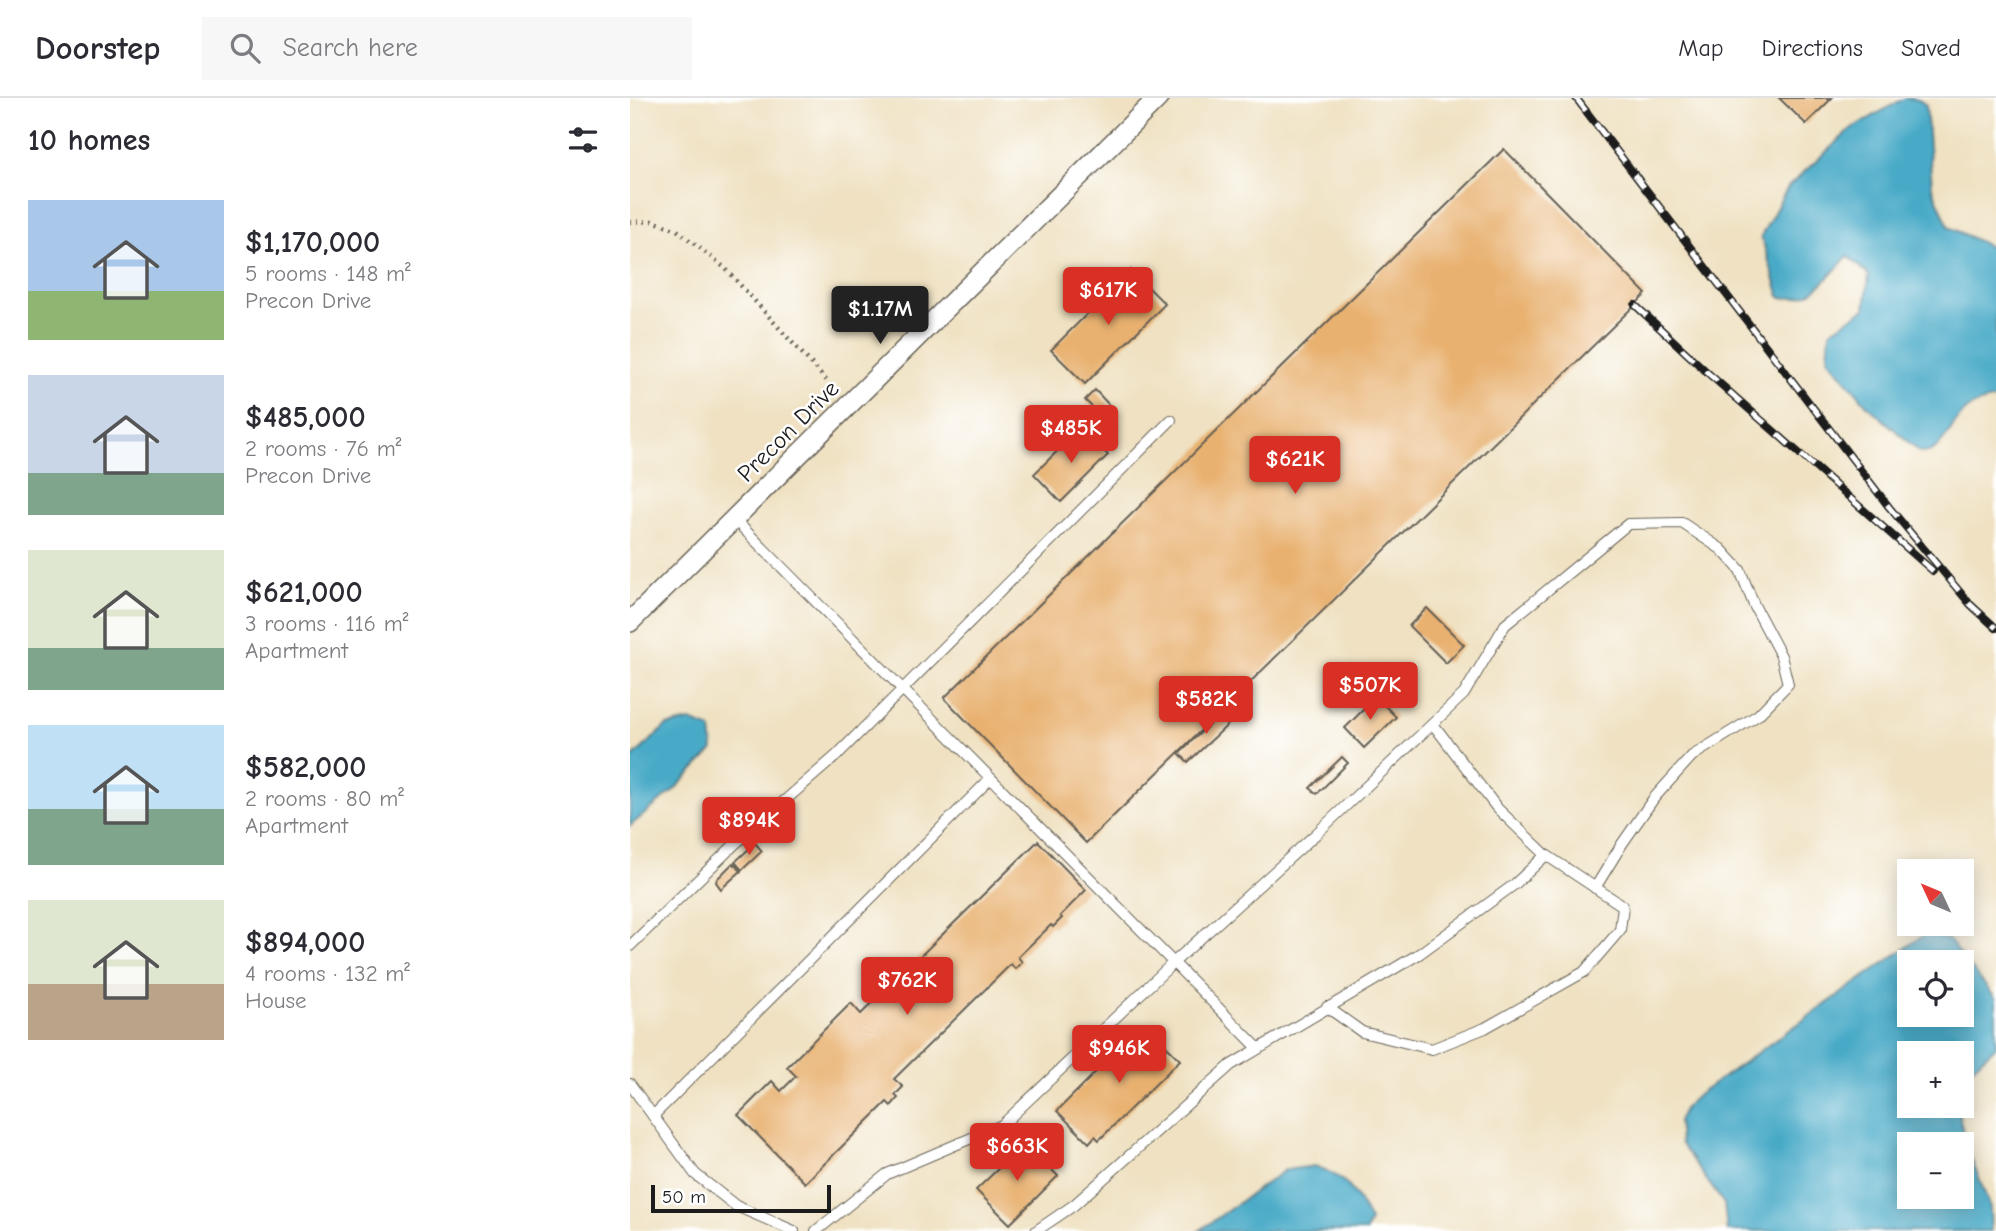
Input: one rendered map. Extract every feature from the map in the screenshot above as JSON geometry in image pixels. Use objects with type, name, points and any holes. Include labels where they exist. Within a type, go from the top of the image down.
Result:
[{"type":"street","name":"Precon Drive","points":[[630,622],[1158,98]]},
{"type":"lane","points":[[630,946],[736,843],[835,756],[1171,420]]},
{"type":"lane","points":[[734,519],[1258,1048]]},
{"type":"lane","points":[[816,1231],[887,1174],[1002,1125],[1464,694],[1506,625],[1628,524],[1682,523],[1721,549],[1740,570],[1754,605],[1781,656],[1788,684],[1758,715],[1692,755],[1654,798],[1595,888]]},
{"type":"lane","points":[[1327,1007],[1362,1032],[1432,1049],[1485,1028],[1584,972],[1620,930],[1623,906],[1546,855],[1497,808],[1433,724]]},
{"type":"lane","points":[[653,1116],[990,779]]},
{"type":"lane","points":[[1036,1231],[1074,1205],[1231,1065],[1419,954],[1515,884],[1546,855]]},
{"type":"lane","points":[[630,1084],[695,1174],[736,1206],[794,1231]]},
{"type":"path","points":[[630,222],[653,221],[677,230],[724,268],[848,405]]},
{"type":"water","points":[[1905,98],[1919,100],[1926,105],[1932,187],[1949,227],[1996,248],[1996,399],[1969,408],[1936,448],[1921,453],[1868,406],[1828,358],[1830,331],[1865,309],[1869,275],[1848,256],[1810,293],[1801,297],[1780,297],[1761,236],[1788,187],[1852,128]]},
{"type":"water","points":[[690,721],[711,729],[713,750],[674,790],[630,826],[630,760],[666,726]]},
{"type":"water","points":[[1922,936],[1938,936],[1949,940],[1957,950],[1903,950]]},
{"type":"water","points":[[1897,954],[1897,1027],[1974,1027],[1974,971],[1996,999],[1996,1046],[1974,1066],[1974,1041],[1897,1041],[1897,1118],[1960,1118],[1963,1132],[1897,1132],[1897,1209],[1974,1209],[1974,1166],[1990,1207],[1991,1231],[1727,1231],[1724,1204],[1680,1143],[1678,1121],[1685,1107],[1699,1094]]},
{"type":"water","points":[[1315,1166],[1335,1175],[1349,1187],[1370,1221],[1366,1231],[1199,1231],[1285,1170]]},
{"type":"building","points":[[1779,98],[1832,98],[1806,124]]},
{"type":"building","points":[[1504,149],[1646,294],[1086,843],[944,698]]},
{"type":"building","points":[[1131,270],[1165,304],[1085,384],[1051,350]]},
{"type":"building","points":[[1095,390],[1110,406],[1100,415],[1085,400]]},
{"type":"building","points":[[1081,428],[1108,455],[1061,502],[1034,474]]},
{"type":"building","points":[[1427,608],[1464,645],[1446,663],[1409,626]]},
{"type":"building","points":[[1376,697],[1396,717],[1364,748],[1345,728]]},
{"type":"building","points":[[1225,710],[1234,719],[1188,762],[1179,753]]},
{"type":"building","points":[[1342,757],[1348,763],[1317,794],[1310,788]]},
{"type":"building","points":[[1038,841],[1086,890],[1053,927],[1051,925],[1018,957],[1022,962],[1015,969],[1011,964],[894,1079],[903,1087],[895,1095],[898,1098],[891,1106],[887,1102],[805,1183],[738,1115],[772,1081],[781,1091],[796,1076],[787,1067],[851,1003],[861,1014]]},
{"type":"building","points":[[755,843],[762,851],[742,870],[735,862]]},
{"type":"building","points":[[733,863],[741,871],[721,889],[717,879]]},
{"type":"building","points":[[1144,1024],[1180,1060],[1099,1140],[1095,1136],[1089,1143],[1057,1111]]},
{"type":"building","points":[[1025,1143],[1058,1176],[1010,1224],[976,1190]]},
{"type":"railway","points":[[1576,98],[1889,507],[1970,604],[1996,628]]},
{"type":"railway","points":[[1635,305],[1709,374],[1933,571]]}]
